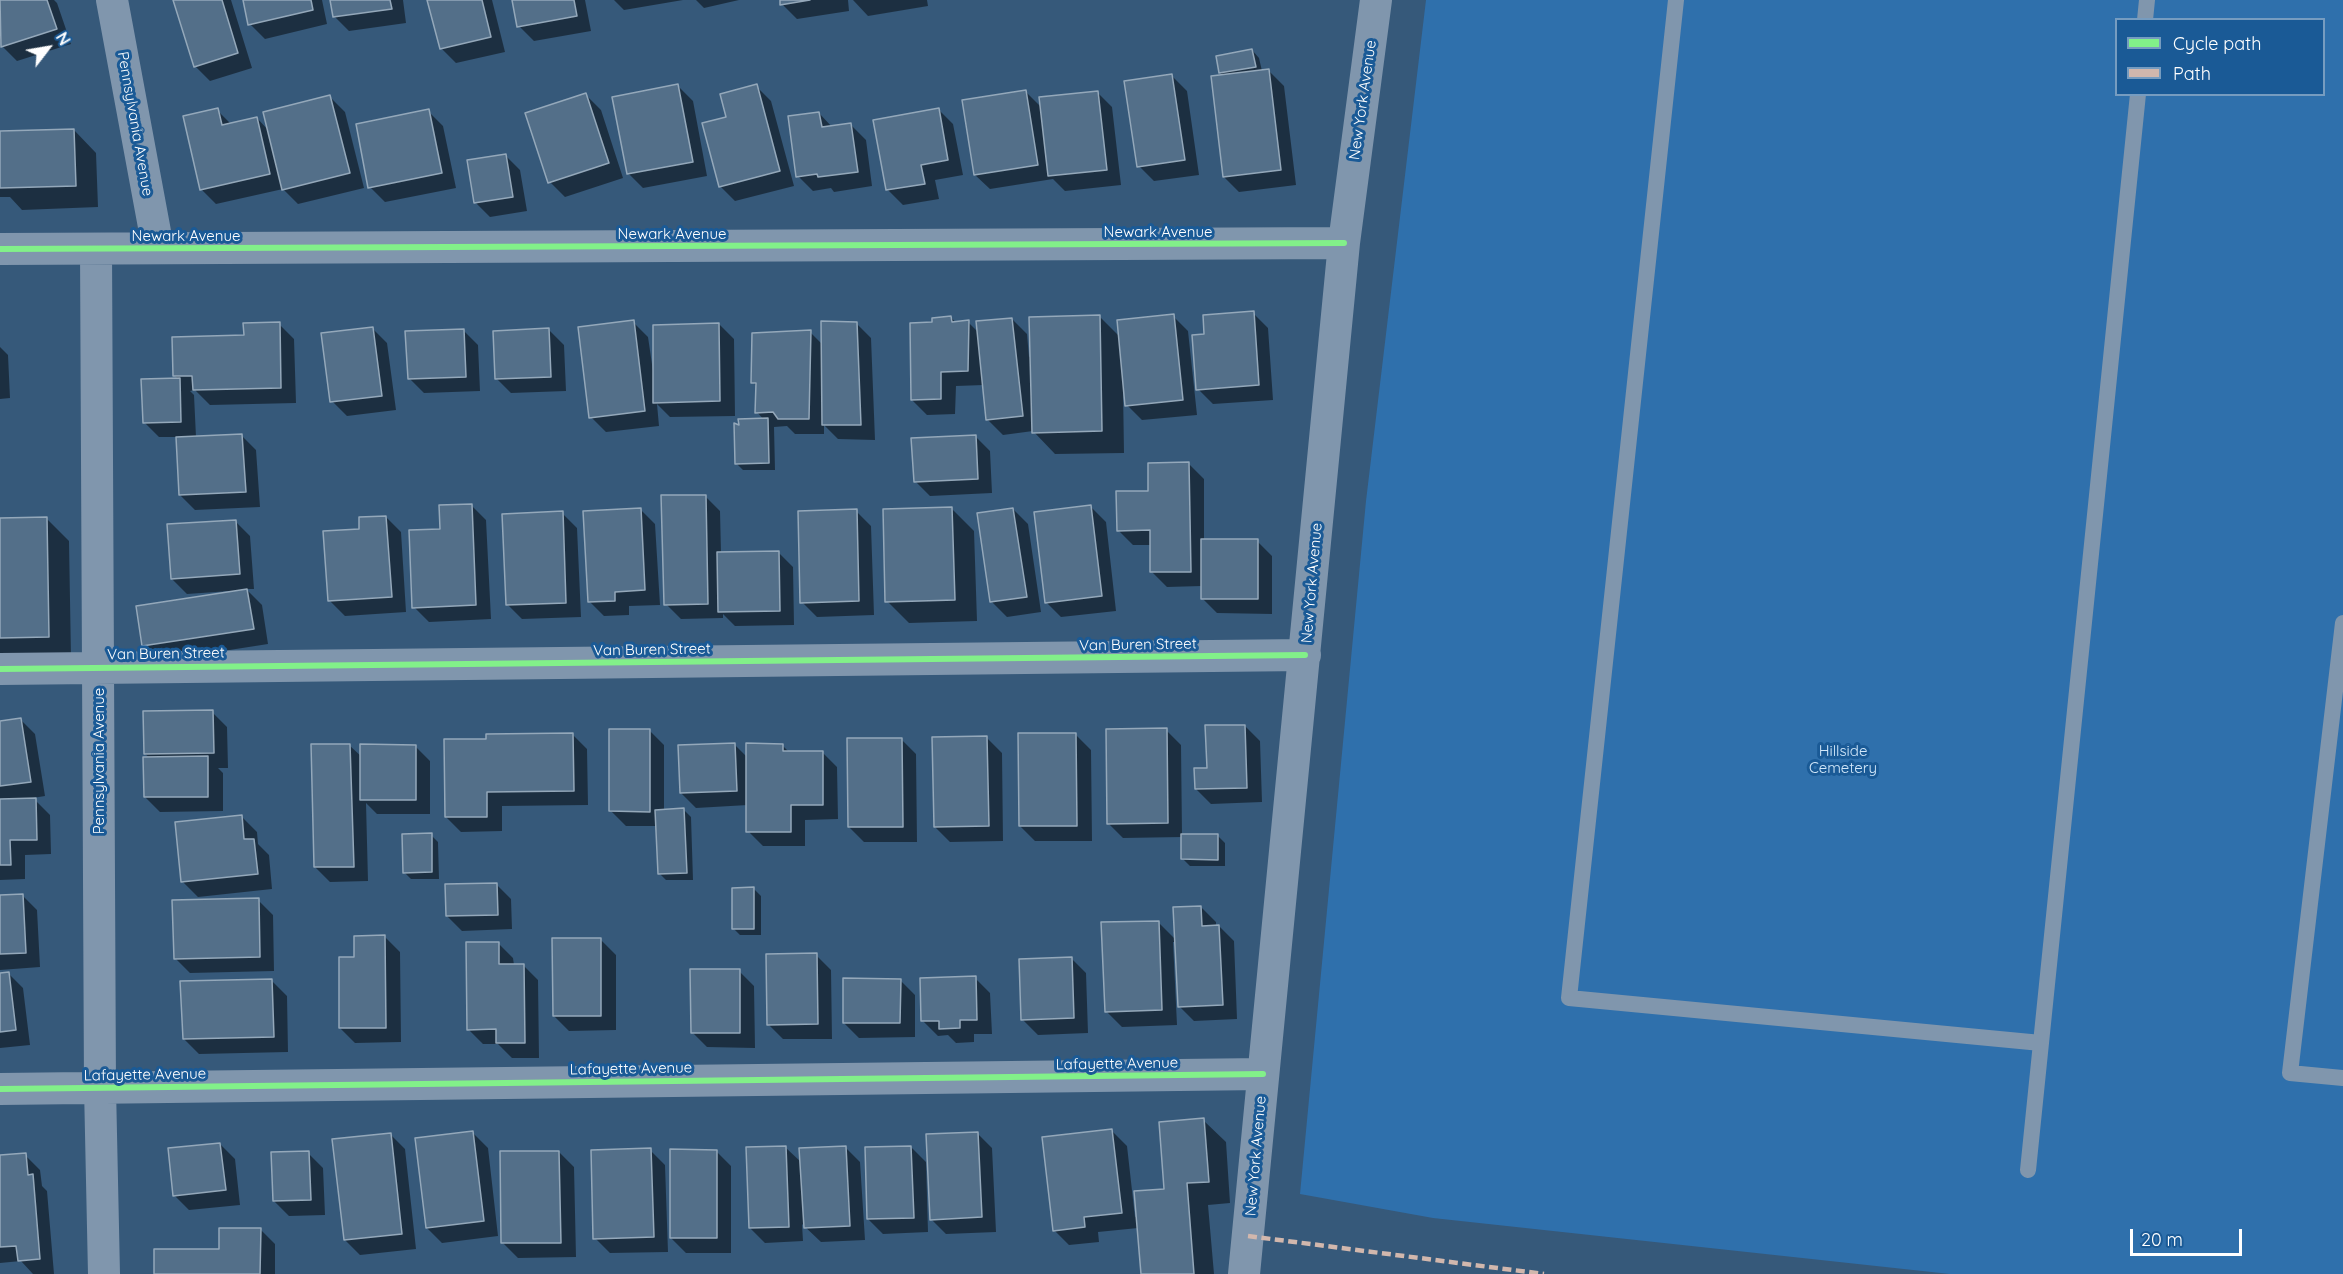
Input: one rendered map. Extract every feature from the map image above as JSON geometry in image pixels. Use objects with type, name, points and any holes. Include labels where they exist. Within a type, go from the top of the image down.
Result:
[{"type":"street","name":"Pennsylvania Avenue","points":[[112,0],[158,248]]},
{"type":"street","name":"New York Avenue","points":[[1244,1274],[1344,243],[1376,0]]},
{"type":"street","name":"Newark Avenue","points":[[0,249],[1344,243]]},
{"type":"street","name":"Pennsylvania Avenue","points":[[96,249],[100,1087],[104,1274]]},
{"type":"street","name":"Van Buren Street","points":[[0,669],[1305,655]]},
{"type":"street","name":"Lafayette Avenue","points":[[0,1089],[1263,1074]]},
{"type":"lane","points":[[1676,0],[1569,998],[2041,1043]]},
{"type":"lane","points":[[2145,18],[2147,0]]},
{"type":"lane","points":[[2028,1170],[2138,96]]},
{"type":"lane","points":[[2343,623],[2339,689],[2290,1072],[2343,1078]]},
{"type":"green space","name":"Hillside Cemetery","points":[[1426,0],[2343,0],[2343,1274],[1950,1274],[1433,1218],[1300,1194],[1366,501]]},
{"type":"building","points":[[0,0],[47,0],[57,29],[1,47]]},
{"type":"building","points":[[173,0],[222,0],[238,53],[194,67]]},
{"type":"building","points":[[243,0],[311,0],[313,10],[248,25]]},
{"type":"building","points":[[330,0],[390,0],[392,9],[333,17]]},
{"type":"building","points":[[427,0],[482,0],[491,37],[440,49]]},
{"type":"building","points":[[512,0],[574,0],[577,16],[517,27]]},
{"type":"building","points":[[780,0],[810,0],[780,5]]},
{"type":"building","points":[[1252,49],[1256,67],[1219,73],[1216,56]]},
{"type":"building","points":[[1269,69],[1281,170],[1223,177],[1211,76]]},
{"type":"building","points":[[1172,74],[1185,160],[1137,167],[1124,81]]},
{"type":"building","points":[[678,84],[693,162],[627,174],[612,97]]},
{"type":"building","points":[[757,84],[780,171],[719,187],[702,123],[726,117],[720,94]]},
{"type":"building","points":[[1026,90],[1038,165],[974,175],[962,100]]},
{"type":"building","points":[[1098,91],[1107,170],[1048,176],[1039,97]]},
{"type":"building","points":[[586,93],[609,163],[548,183],[525,113]]},
{"type":"building","points":[[330,95],[350,173],[282,190],[263,112]]},
{"type":"building","points":[[218,108],[222,125],[257,117],[270,174],[200,190],[183,116]]},
{"type":"building","points":[[939,108],[948,160],[921,165],[925,184],[886,190],[873,120]]},
{"type":"building","points":[[429,109],[442,173],[368,188],[356,124]]},
{"type":"building","points":[[819,112],[822,127],[851,123],[858,172],[796,177],[788,116]]},
{"type":"building","points":[[74,129],[76,186],[0,188],[0,131]]},
{"type":"building","points":[[506,154],[513,197],[474,203],[467,160]]},
{"type":"building","points":[[1254,311],[1259,385],[1196,390],[1192,335],[1204,334],[1203,315]]},
{"type":"building","points":[[1174,314],[1183,400],[1125,406],[1117,320]]},
{"type":"building","points":[[1100,315],[1102,431],[1032,433],[1029,317]]},
{"type":"building","points":[[951,316],[952,322],[969,320],[968,371],[941,372],[941,399],[911,400],[910,323],[932,322],[932,318]]},
{"type":"building","points":[[1012,318],[1023,416],[986,420],[976,321]]},
{"type":"building","points":[[634,320],[645,411],[589,418],[578,327]]},
{"type":"building","points":[[821,321],[857,322],[861,425],[822,425]]},
{"type":"building","points":[[280,322],[281,388],[193,390],[192,376],[173,376],[172,337],[244,335],[243,323]]},
{"type":"building","points":[[719,323],[720,401],[653,403],[653,325]]},
{"type":"building","points":[[373,327],[382,396],[330,402],[321,333]]},
{"type":"building","points":[[549,328],[551,377],[495,379],[493,331]]},
{"type":"building","points":[[464,329],[466,377],[408,379],[405,331]]},
{"type":"building","points":[[811,330],[809,419],[778,419],[773,412],[755,413],[756,383],[751,383],[752,333]]},
{"type":"building","points":[[180,378],[181,422],[143,423],[141,379]]},
{"type":"building","points":[[768,418],[769,463],[735,464],[734,423],[739,425],[738,419]]},
{"type":"building","points":[[242,434],[246,492],[179,495],[176,437]]},
{"type":"building","points":[[976,435],[978,479],[914,482],[911,438]]},
{"type":"building","points":[[1189,462],[1191,572],[1150,572],[1150,530],[1117,531],[1116,491],[1148,491],[1148,463]]},
{"type":"building","points":[[661,495],[706,495],[708,604],[664,605]]},
{"type":"building","points":[[472,504],[476,605],[412,608],[409,530],[440,529],[439,505]]},
{"type":"building","points":[[1091,505],[1102,596],[1045,603],[1034,512]]},
{"type":"building","points":[[952,507],[955,600],[885,602],[883,509]]},
{"type":"building","points":[[641,508],[645,590],[615,592],[615,601],[588,602],[583,511]]},
{"type":"building","points":[[1013,508],[1027,597],[990,602],[977,513]]},
{"type":"building","points":[[857,509],[859,601],[800,603],[798,511]]},
{"type":"building","points":[[563,511],[566,603],[506,605],[502,514]]},
{"type":"building","points":[[386,516],[392,597],[328,601],[323,531],[359,529],[359,517]]},
{"type":"building","points":[[47,517],[49,637],[0,638],[0,518]]},
{"type":"building","points":[[236,520],[240,574],[171,579],[167,524]]},
{"type":"building","points":[[1201,539],[1258,539],[1258,599],[1201,599]]},
{"type":"building","points":[[779,551],[780,611],[718,612],[717,552]]},
{"type":"building","points":[[247,589],[254,629],[142,646],[136,606]]},
{"type":"building","points":[[213,710],[214,753],[144,754],[143,711]]},
{"type":"building","points":[[21,718],[31,782],[0,786],[0,721]]},
{"type":"building","points":[[1205,725],[1245,725],[1247,788],[1195,789],[1194,768],[1207,768]]},
{"type":"building","points":[[1167,728],[1168,823],[1107,824],[1106,729]]},
{"type":"building","points":[[609,729],[650,729],[650,812],[609,811]]},
{"type":"building","points":[[573,733],[574,791],[487,792],[487,817],[445,817],[444,739],[486,739],[486,734]]},
{"type":"building","points":[[1018,733],[1076,733],[1077,826],[1019,826]]},
{"type":"building","points":[[987,736],[989,826],[934,827],[932,737]]},
{"type":"building","points":[[847,738],[902,738],[903,827],[848,827]]},
{"type":"building","points":[[735,743],[737,791],[680,793],[678,745]]},
{"type":"building","points":[[746,743],[783,744],[783,751],[823,751],[823,805],[791,805],[791,832],[746,832]]},
{"type":"building","points":[[311,744],[350,744],[354,867],[314,867]]},
{"type":"building","points":[[360,744],[416,745],[416,800],[360,800]]},
{"type":"building","points":[[208,756],[208,797],[144,797],[143,757]]},
{"type":"building","points":[[36,798],[37,840],[10,840],[11,865],[0,865],[0,799]]},
{"type":"building","points":[[684,808],[687,873],[658,874],[655,810]]},
{"type":"building","points":[[242,815],[244,839],[254,839],[258,874],[181,882],[175,822]]},
{"type":"building","points":[[432,833],[432,872],[403,873],[402,834]]},
{"type":"building","points":[[1181,834],[1218,834],[1218,860],[1181,859]]},
{"type":"building","points":[[497,883],[498,915],[446,916],[445,884]]},
{"type":"building","points":[[754,887],[754,929],[732,929],[732,888]]},
{"type":"building","points":[[23,894],[26,953],[0,954],[0,895]]},
{"type":"building","points":[[259,898],[260,957],[174,959],[172,900]]},
{"type":"building","points":[[1201,906],[1202,926],[1219,925],[1223,1005],[1178,1007],[1173,907]]},
{"type":"building","points":[[1159,921],[1162,1010],[1105,1012],[1101,922]]},
{"type":"building","points":[[385,935],[386,1028],[339,1028],[339,957],[354,957],[354,936]]},
{"type":"building","points":[[552,938],[601,938],[601,1016],[553,1016]]},
{"type":"building","points":[[466,942],[499,942],[499,964],[524,964],[525,1043],[496,1043],[496,1029],[467,1030]]},
{"type":"building","points":[[817,953],[818,1024],[767,1025],[766,954]]},
{"type":"building","points":[[1072,957],[1074,1018],[1021,1020],[1019,959]]},
{"type":"building","points":[[690,969],[740,969],[740,1033],[691,1033]]},
{"type":"building","points":[[9,972],[16,1030],[0,1032],[0,973]]},
{"type":"building","points":[[976,976],[977,1020],[960,1020],[960,1028],[939,1029],[939,1021],[921,1021],[920,978]]},
{"type":"building","points":[[843,978],[901,979],[900,1023],[843,1023]]},
{"type":"building","points":[[272,979],[274,1037],[183,1039],[180,981]]},
{"type":"building","points":[[1204,1118],[1209,1182],[1187,1183],[1194,1274],[1141,1274],[1134,1191],[1164,1189],[1159,1122]]},
{"type":"building","points":[[1112,1129],[1122,1213],[1084,1217],[1085,1227],[1053,1231],[1042,1137]]},
{"type":"building","points":[[473,1131],[484,1221],[426,1228],[415,1138]]},
{"type":"building","points":[[978,1132],[982,1217],[930,1220],[926,1134]]},
{"type":"building","points":[[391,1133],[402,1234],[344,1240],[332,1139]]},
{"type":"building","points":[[220,1143],[226,1190],[173,1196],[168,1148]]},
{"type":"building","points":[[786,1146],[789,1227],[749,1228],[746,1147]]},
{"type":"building","points":[[846,1146],[850,1226],[804,1228],[799,1148]]},
{"type":"building","points":[[911,1146],[914,1218],[867,1219],[865,1147]]},
{"type":"building","points":[[651,1148],[654,1237],[593,1239],[591,1150]]},
{"type":"building","points":[[670,1149],[717,1150],[717,1238],[670,1238]]},
{"type":"building","points":[[309,1151],[311,1200],[273,1201],[271,1152]]},
{"type":"building","points":[[500,1151],[559,1151],[561,1243],[501,1243]]},
{"type":"building","points":[[26,1153],[28,1175],[33,1174],[40,1259],[18,1261],[16,1246],[0,1247],[0,1155]]},
{"type":"building","points":[[219,1228],[261,1228],[260,1274],[154,1274],[154,1249],[219,1249]]},
{"type":"marked path","points":[[1248,1236],[1544,1274]]},
{"type":"cycle path","points":[[0,249],[1344,243]]},
{"type":"cycle path","points":[[0,669],[1305,655]]},
{"type":"cycle path","points":[[0,1089],[1263,1074]]}]
